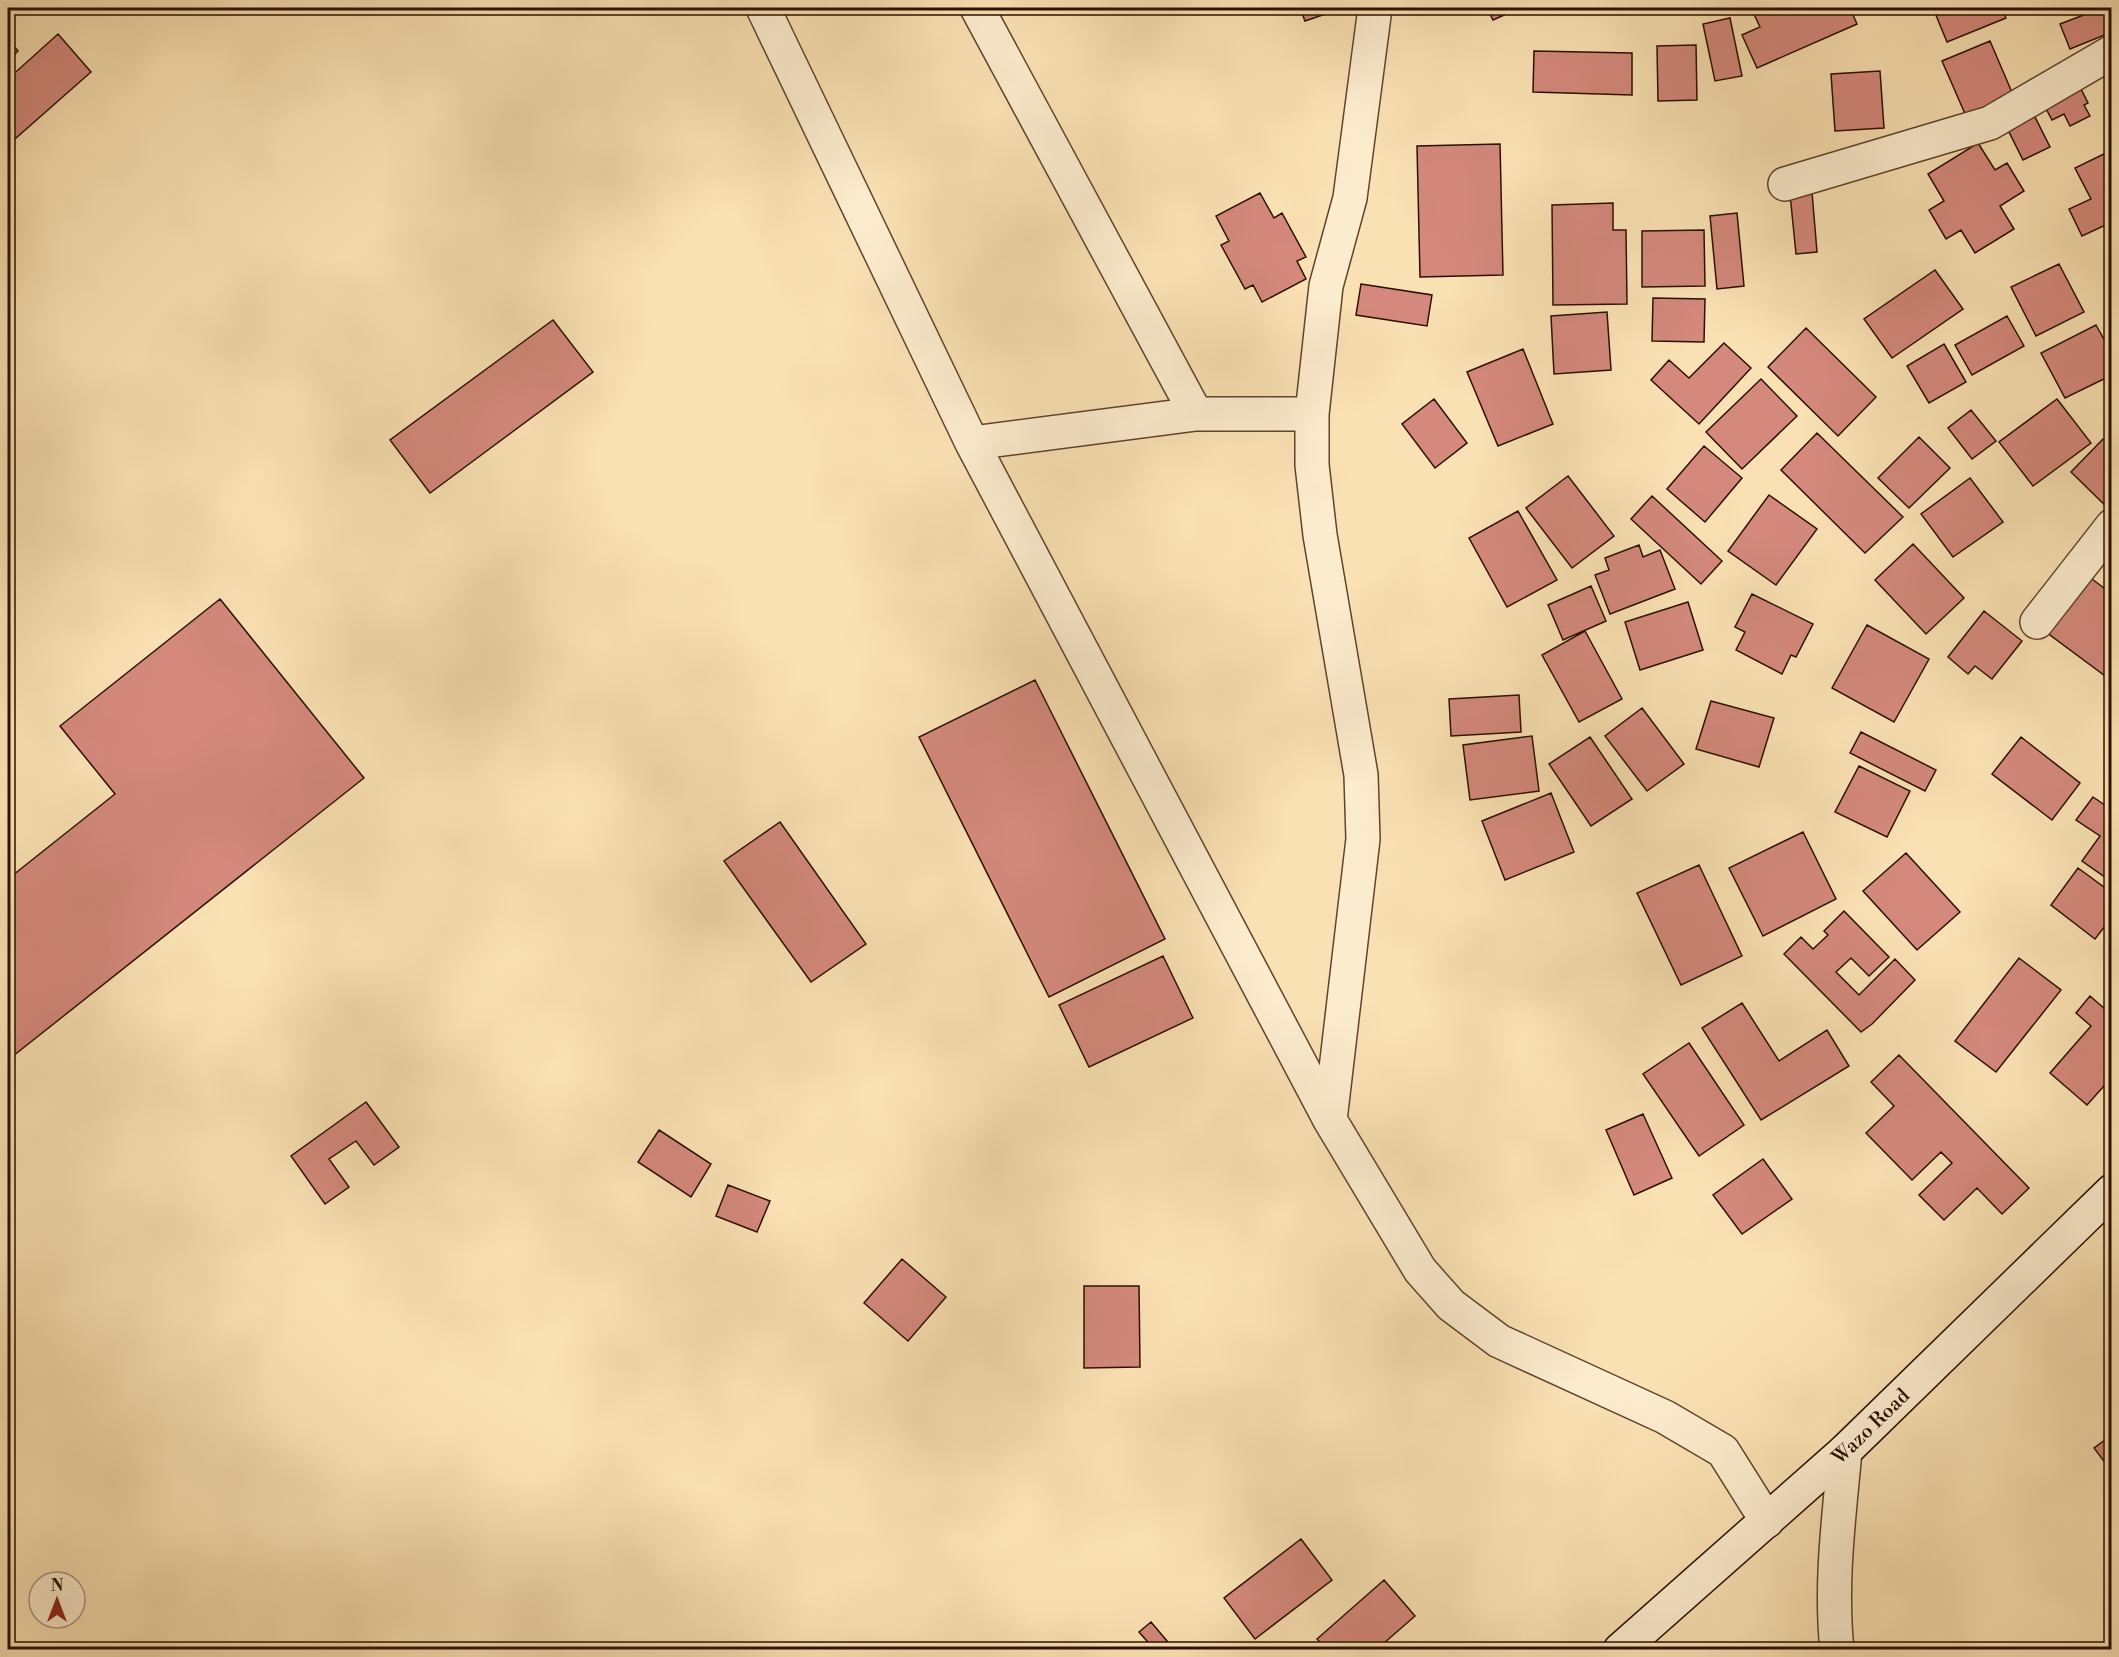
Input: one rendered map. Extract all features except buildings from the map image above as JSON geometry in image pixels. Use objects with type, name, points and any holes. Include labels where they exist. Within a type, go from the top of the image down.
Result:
[{"type":"street","points":[[763,8],[972,443],[1330,1120],[1420,1270],[1451,1305],[1498,1341],[1665,1417],[1723,1451],[1767,1521]]},
{"type":"street","points":[[977,8],[1196,414]]},
{"type":"street","points":[[1330,1120],[1363,838],[1361,775],[1320,535],[1312,465],[1312,414],[1326,286],[1350,198],[1375,8]]},
{"type":"street","points":[[1785,184],[1990,123],[2112,52]]},
{"type":"street","points":[[972,443],[1196,414],[1312,414]]},
{"type":"street","points":[[2037,622],[2112,526]]},
{"type":"street","name":"Wazo Road","points":[[1620,1650],[1845,1451],[2112,1191]]},
{"type":"street","points":[[1837,1650],[1834,1621],[1834,1569],[1845,1451]]}]
